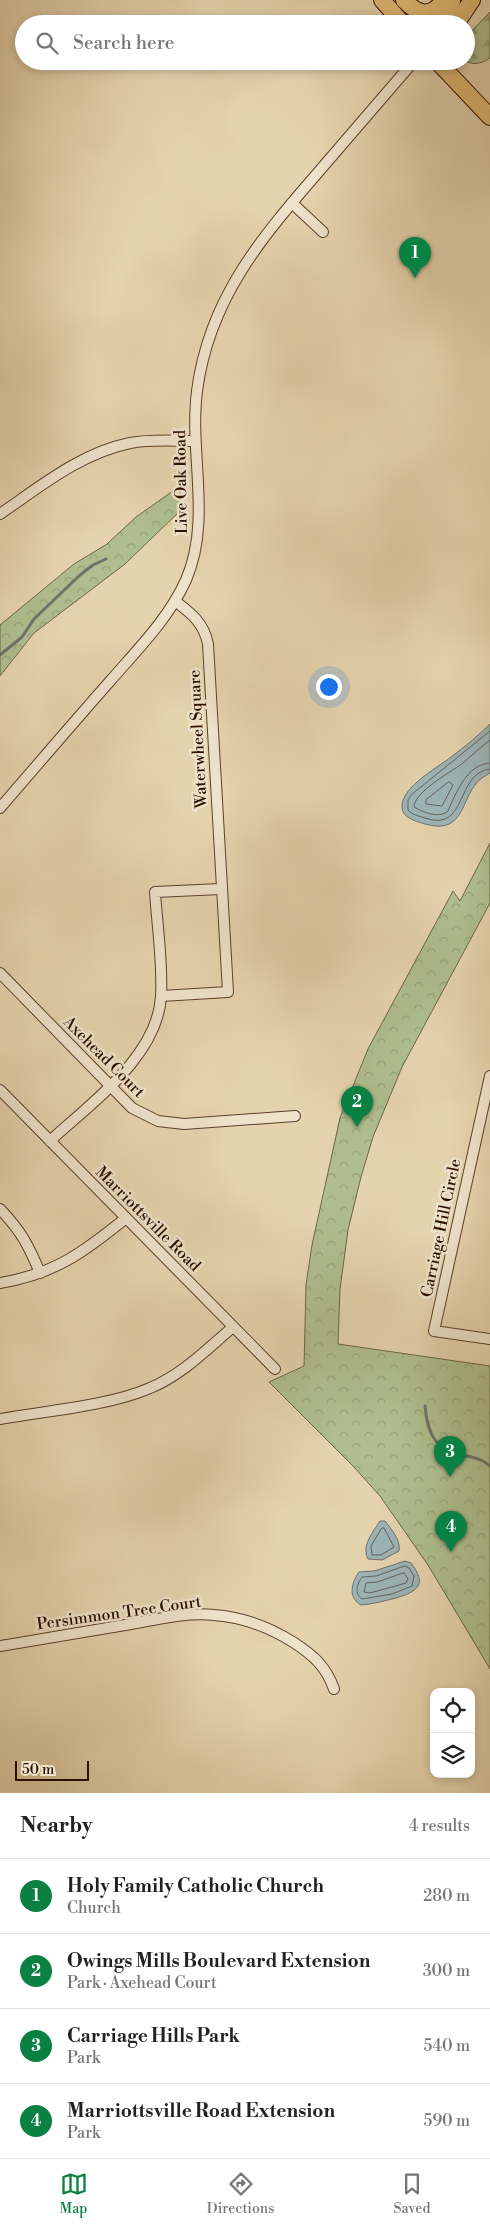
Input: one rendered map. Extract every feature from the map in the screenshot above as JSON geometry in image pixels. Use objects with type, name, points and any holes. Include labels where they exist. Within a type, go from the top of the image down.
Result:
[{"type":"main road","points":[[382,0],[395,15]]},
{"type":"main road","points":[[404,0],[412,9],[426,12],[437,9],[444,0]]},
{"type":"main road","points":[[443,15],[453,0]]},
{"type":"main road","points":[[462,15],[472,0]]},
{"type":"main road","points":[[446,70],[490,117]]},
{"type":"street","name":"Live Oak Road","points":[[0,808],[144,642],[174,601],[191,567],[197,540],[199,507],[195,441],[197,388],[207,347],[219,310],[252,252],[406,70]]},
{"type":"street","points":[[292,203],[323,232]]},
{"type":"street","points":[[0,514],[74,464],[111,449],[153,440],[195,441]]},
{"type":"street","name":"Waterwheel Square","points":[[161,996],[228,992],[208,644],[203,628],[198,620],[174,601]]},
{"type":"street","points":[[50,1141],[136,1058],[153,1032],[161,996],[155,892],[221,889]]},
{"type":"street","name":"Axehead Court","points":[[0,973],[132,1108],[158,1121],[184,1124],[295,1116]]},
{"type":"street","name":"Carriage Hill Circle","points":[[490,1076],[489,1089],[434,1332],[490,1339]]},
{"type":"street","name":"Marriottsville Road","points":[[0,1090],[275,1369]]},
{"type":"street","points":[[0,1209],[21,1231],[30,1246],[40,1274]]},
{"type":"street","points":[[0,1283],[40,1274],[63,1264],[88,1249],[126,1218]]},
{"type":"street","points":[[0,1419],[110,1400],[151,1388],[184,1369],[233,1327]]},
{"type":"street","name":"Persimmon Tree Court","points":[[0,1646],[169,1618],[212,1614],[228,1616],[266,1628],[306,1651],[321,1662],[327,1671],[334,1689]]},
{"type":"green space","points":[[490,12],[490,58],[478,63],[475,63],[475,28]]},
{"type":"green space","points":[[180,486],[181,510],[125,564],[34,633],[0,676],[0,625],[74,564],[107,544],[136,517]]},
{"type":"green space","points":[[490,843],[490,903],[402,1067],[373,1137],[348,1230],[340,1289],[338,1344],[490,1366],[490,1669],[428,1565],[380,1496],[353,1466],[269,1382],[304,1366],[306,1285],[312,1245],[340,1118],[368,1049],[453,891],[460,901]]},
{"type":"water","points":[[490,724],[490,773],[476,783],[459,816],[448,825],[438,826],[425,824],[404,814],[402,807],[403,799],[415,784],[464,747]]},
{"type":"water","points":[[380,1521],[385,1521],[395,1535],[399,1551],[382,1560],[368,1559],[366,1554],[367,1544]]},
{"type":"water","points":[[405,1561],[411,1563],[419,1576],[418,1586],[415,1589],[396,1598],[361,1605],[357,1602],[352,1594],[352,1589],[354,1580],[359,1572],[374,1571]]},
{"type":"waterway","points":[[0,655],[22,637],[34,619],[80,575],[93,565],[106,559]]},
{"type":"waterway","points":[[425,1406],[430,1430],[442,1447],[457,1454],[478,1459],[490,1466]]},
{"type":"place","name":"Holy Family Catholic Church","points":[[415,278]]},
{"type":"place","name":"Owings Mills Boulevard Extension","points":[[357,1127]]},
{"type":"place","name":"Carriage Hills Park","points":[[450,1477]]},
{"type":"place","name":"Marriottsville Road Extension","points":[[451,1552]]}]
